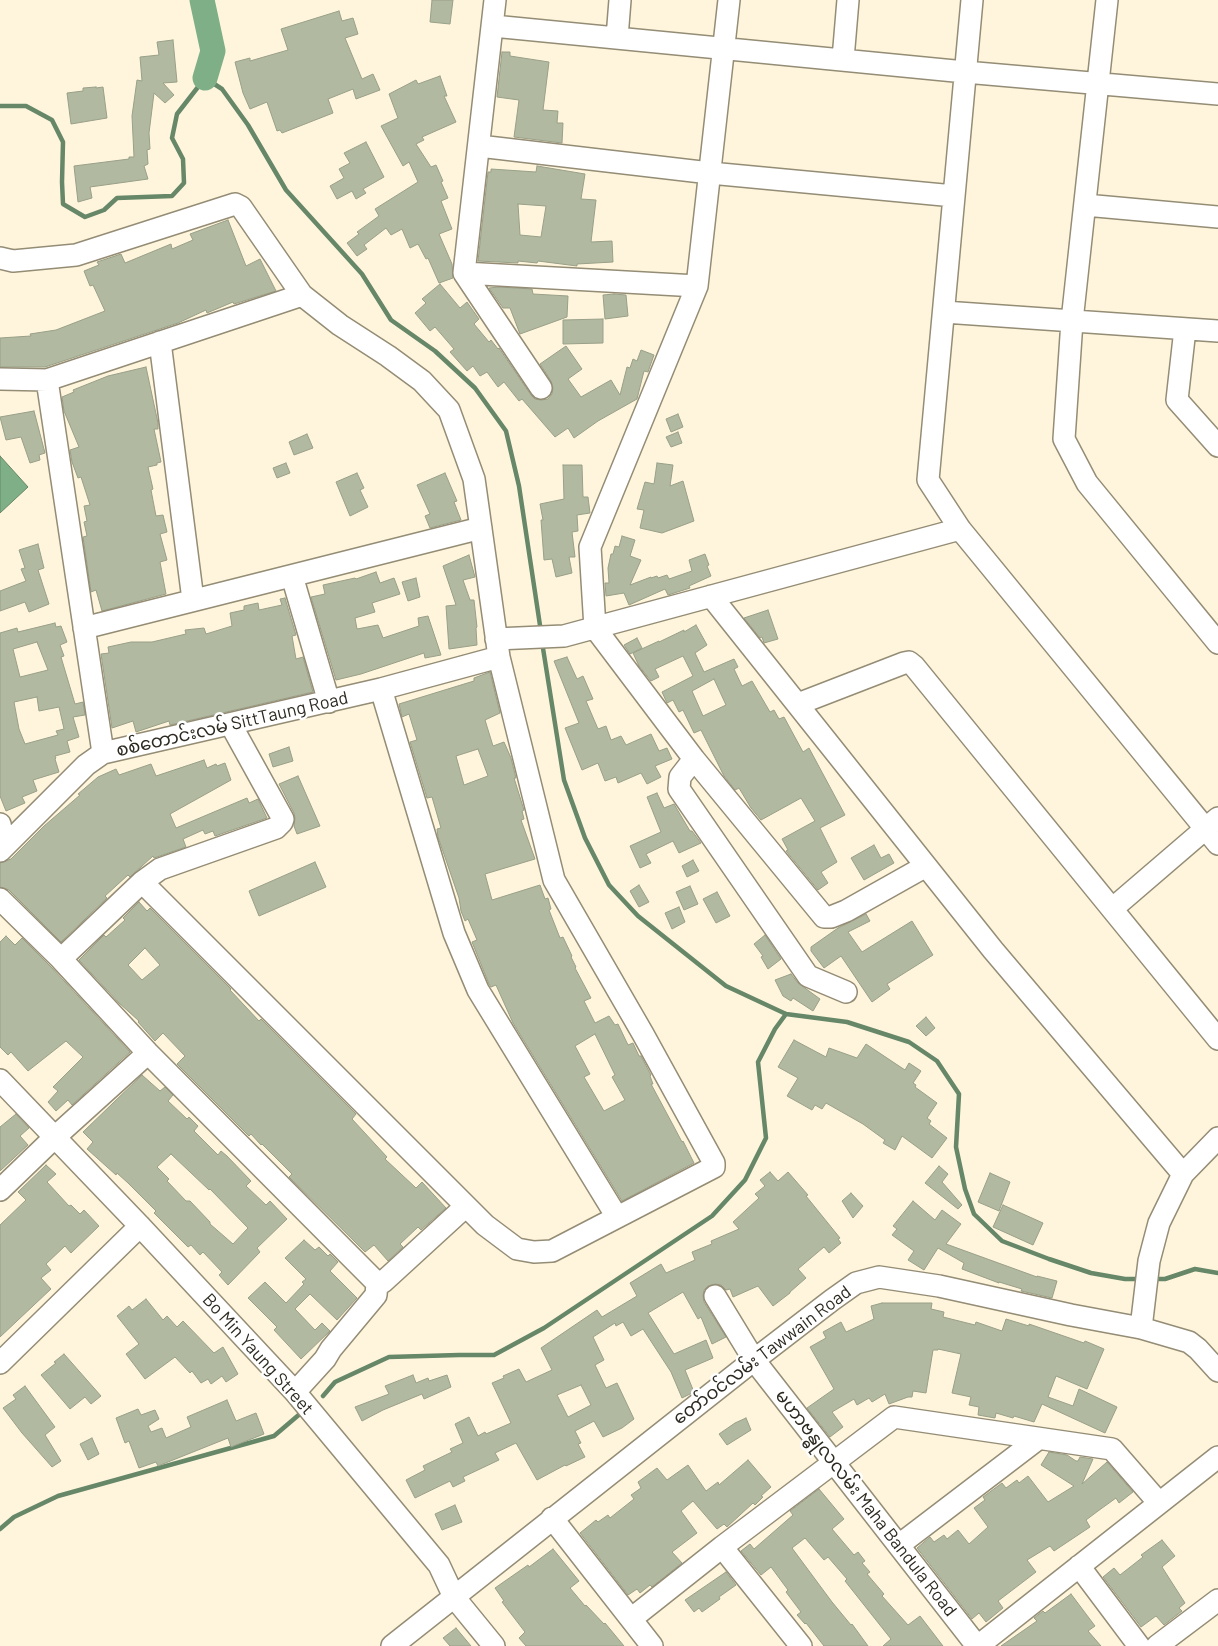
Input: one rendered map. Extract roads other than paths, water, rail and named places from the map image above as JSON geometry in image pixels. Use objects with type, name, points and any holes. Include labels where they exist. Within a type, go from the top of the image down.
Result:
[{"type":"street","points":[[495,0],[464,273],[541,388]]},
{"type":"street","points":[[618,38],[620,0]]},
{"type":"street","points":[[729,0],[697,286],[590,547],[595,628],[694,759],[824,917],[831,917],[846,912],[926,866]]},
{"type":"street","points":[[843,60],[848,0]]},
{"type":"street","points":[[972,0],[928,480],[960,529],[1214,830],[1112,909]]},
{"type":"street","points":[[1107,0],[1072,321],[1064,439],[1087,483],[1218,643]]},
{"type":"street","points":[[493,26],[965,72],[1218,94]]},
{"type":"street","points":[[479,146],[710,173],[954,196]]},
{"type":"street","points":[[0,258],[13,261],[76,255],[235,204],[241,207],[302,295],[340,326],[388,356],[422,381],[449,410],[474,478],[497,648],[554,880],[643,1034],[714,1162],[714,1167],[552,1250],[534,1252],[517,1249],[485,1225],[142,882]]},
{"type":"street","points":[[1085,205],[1218,217]]},
{"type":"street","points":[[464,273],[697,286]]},
{"type":"street","points":[[0,379],[47,380],[302,295]]},
{"type":"street","points":[[944,312],[1218,331]]},
{"type":"street","points":[[1185,329],[1177,400],[1218,446]]},
{"type":"street","points":[[160,342],[193,600]]},
{"type":"street","points":[[47,380],[104,754]]},
{"type":"street","points":[[84,628],[481,528]]},
{"type":"street","name":"စစ်တောင်းလမ် SittTaung Road","points":[[2,848],[86,765],[104,754],[381,689],[520,638],[564,636],[960,529]]},
{"type":"street","points":[[292,576],[329,702]]},
{"type":"street","points":[[711,596],[999,958],[1183,1174]]},
{"type":"street","points":[[798,704],[909,662],[1218,1039]]},
{"type":"street","points":[[381,689],[454,933],[478,990],[617,1217]]},
{"type":"street","points":[[61,959],[142,882],[160,869],[276,828],[282,822],[283,819],[231,725]]},
{"type":"street","points":[[694,759],[680,777],[679,789],[808,976],[846,992]]},
{"type":"street","points":[[0,824],[2,848]]},
{"type":"street","points":[[0,899],[61,959],[148,1053],[376,1283],[376,1295],[330,1349],[325,1360],[295,1392]]},
{"type":"street","points":[[0,1190],[55,1137],[148,1053]]},
{"type":"street","name":"Bo Min Yaung Street","points":[[0,1080],[295,1392],[439,1565],[454,1597],[494,1646]]},
{"type":"street","points":[[1142,1328],[1149,1260],[1158,1223],[1183,1174],[1218,1138]]},
{"type":"street","points":[[376,1283],[383,1282],[466,1206]]},
{"type":"street","points":[[0,1363],[140,1226]]},
{"type":"street","name":"တော်ဝင်လမ်း Tawwain Road","points":[[392,1646],[552,1518],[856,1283],[879,1278],[939,1286],[1071,1315],[1142,1328],[1189,1342],[1218,1371]]},
{"type":"street","name":"မဟာဗန္ဓုလလမ်း Maha Bandula Road","points":[[715,1296],[754,1360],[977,1646]]},
{"type":"street","points":[[631,1619],[722,1547],[894,1417],[1112,1449],[1159,1503]]},
{"type":"street","points":[[899,1545],[1038,1439]]},
{"type":"street","points":[[977,1646],[1218,1456]]},
{"type":"street","points":[[552,1518],[652,1646]]},
{"type":"street","points":[[722,1547],[790,1642]]},
{"type":"street","points":[[1079,1566],[1140,1646]]},
{"type":"street","points":[[1157,1646],[1218,1600]]},
{"type":"waterway","points":[[202,0],[213,51],[205,78]]},
{"type":"waterway","points":[[0,106],[26,106],[52,120],[63,142],[63,204],[85,217],[104,210],[117,198],[172,196],[184,183],[183,159],[172,138],[177,114],[205,78],[222,89],[248,125],[286,190],[362,274],[391,320],[435,351],[475,388],[506,431],[519,486],[541,632]]},
{"type":"waterway","points":[[542,642],[564,780],[585,838],[609,885],[638,916],[726,986],[786,1014],[847,1022],[909,1042],[937,1061],[959,1094],[956,1147],[965,1189],[974,1214],[1002,1241],[1091,1273],[1125,1279],[1141,1279]]},
{"type":"waterway","points":[[323,1396],[335,1382],[389,1357],[494,1355],[544,1328],[712,1216],[745,1180],[766,1138],[758,1062],[775,1029],[786,1014]]},
{"type":"waterway","points":[[1154,1279],[1165,1279],[1195,1269],[1218,1273]]},
{"type":"waterway","points":[[0,1529],[14,1517],[58,1496],[274,1436],[301,1413]]}]
